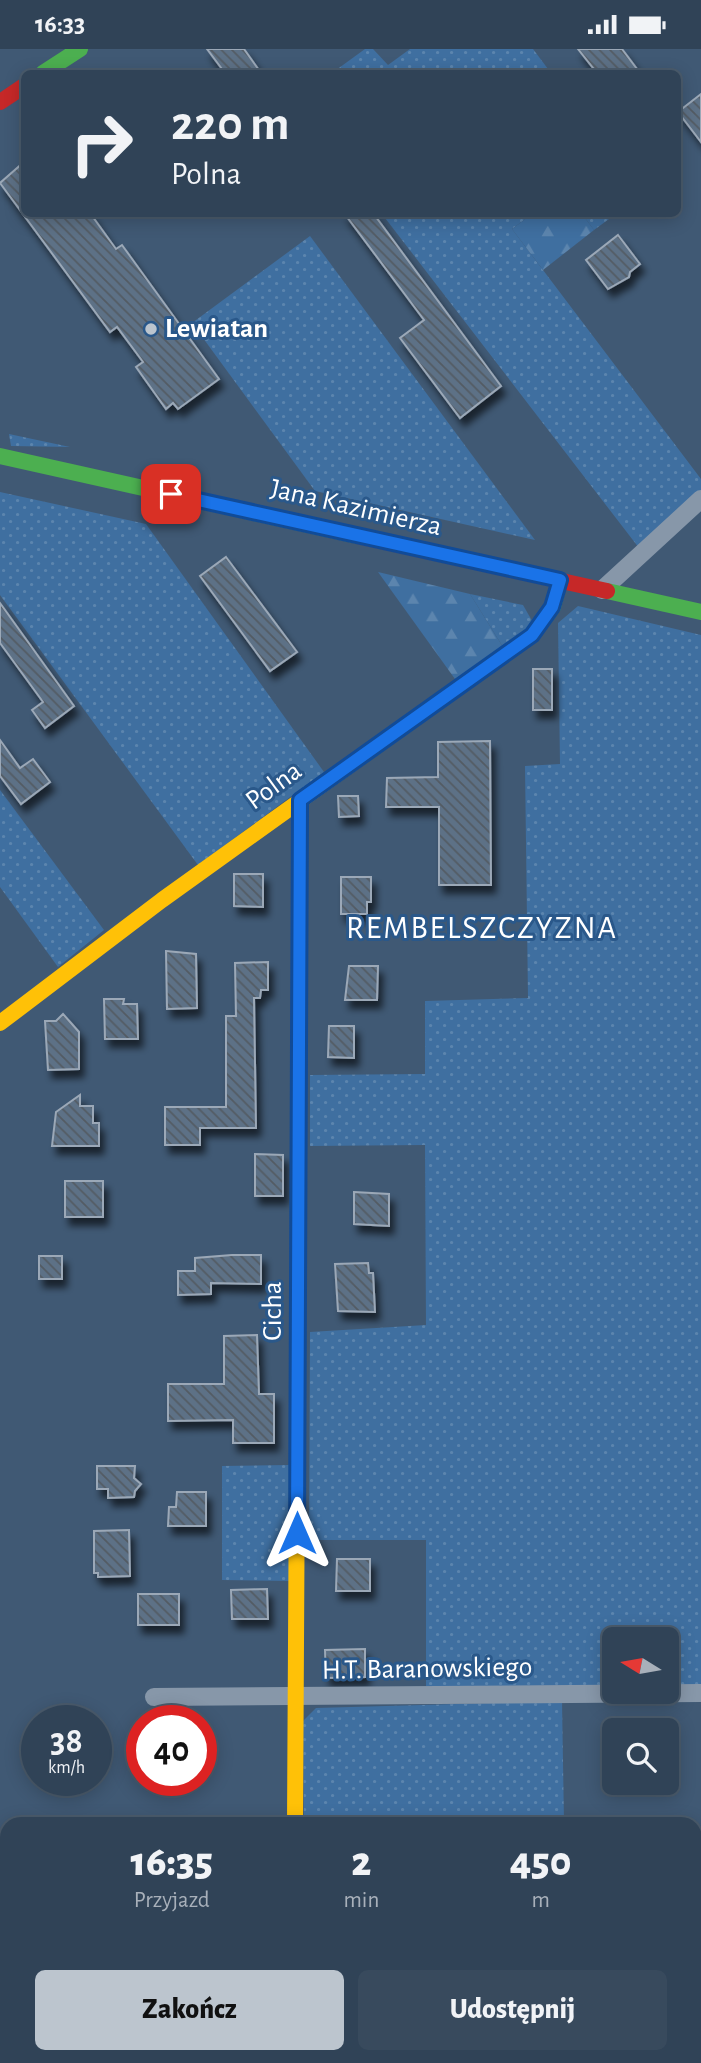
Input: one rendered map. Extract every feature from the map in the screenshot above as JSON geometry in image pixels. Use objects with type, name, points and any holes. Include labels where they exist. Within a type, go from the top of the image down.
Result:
[{"type":"street","points":[[48,70],[80,49]]},
{"type":"street","points":[[0,102],[21,88]]},
{"type":"street","name":"Jana Kazimierza","points":[[0,456],[701,612]]},
{"type":"street","points":[[602,590],[701,499]]},
{"type":"street","name":"Polna","points":[[0,1023],[300,800],[532,635],[552,607],[560,580]]},
{"type":"street","name":"Cicha","points":[[295,1817],[300,800]]},
{"type":"street","name":"H.T. Baranowskiego","points":[[154,1697],[701,1693]]},
{"type":"green space","points":[[365,49],[373,49],[388,65],[410,49],[533,49],[549,70],[336,70]]},
{"type":"green space","points":[[384,217],[528,217],[512,229],[701,479],[701,490],[639,548]]},
{"type":"green space","points":[[528,217],[584,217],[594,230],[543,270],[512,229]]},
{"type":"green space","points":[[584,217],[607,217],[609,219],[594,230]]},
{"type":"green space","points":[[310,236],[535,540],[315,491],[192,323]]},
{"type":"green space","points":[[9,434],[70,447],[11,446]]},
{"type":"green space","points":[[0,492],[146,524],[324,772],[198,865],[0,595]]},
{"type":"green space","points":[[378,572],[470,594],[503,647],[455,679]]},
{"type":"green space","points":[[470,594],[523,605],[535,626],[503,647]]},
{"type":"green space","points":[[578,606],[701,635],[701,1687],[679,1687],[679,1627],[602,1627],[602,1687],[426,1686],[426,1540],[309,1540],[310,1332],[426,1325],[425,1145],[310,1146],[310,1075],[425,1074],[425,1001],[528,998],[525,766],[560,764],[558,623]]},
{"type":"green space","points":[[0,790],[104,930],[58,967],[0,887]]},
{"type":"green space","points":[[289,1465],[293,1581],[222,1580],[222,1466]]},
{"type":"green space","points":[[562,1701],[564,1817],[304,1817],[303,1721],[316,1708]]},
{"type":"building","points":[[207,49],[244,49],[259,70],[223,70]]},
{"type":"building","points":[[578,49],[622,49],[638,70],[595,70]]},
{"type":"building","points":[[701,94],[701,142],[681,116],[681,110]]},
{"type":"building","name":"Lewiatan","points":[[21,165],[21,211],[0,183]]},
{"type":"building","name":"Lewiatan","points":[[25,217],[93,217],[116,249],[122,245],[219,379],[178,409],[173,403],[166,409],[136,367],[143,362],[117,327],[110,332]]},
{"type":"building","points":[[347,217],[376,217],[501,386],[460,418],[400,338],[424,320]]},
{"type":"building","points":[[618,235],[640,264],[630,272],[629,277],[608,289],[586,260]]},
{"type":"building","points":[[226,557],[297,652],[270,671],[200,576]]},
{"type":"building","points":[[0,603],[74,706],[45,728],[32,710],[43,702],[0,643]]},
{"type":"building","points":[[533,669],[552,669],[552,710],[533,710]]},
{"type":"building","points":[[0,740],[20,768],[33,759],[50,782],[21,804],[0,776]]},
{"type":"building","points":[[490,741],[491,885],[439,885],[439,807],[386,807],[387,778],[438,777],[438,742]]},
{"type":"building","points":[[338,796],[358,796],[359,816],[339,817]]},
{"type":"building","points":[[234,874],[263,874],[263,907],[234,906]]},
{"type":"building","points":[[341,877],[371,877],[371,902],[367,902],[367,914],[341,914]]},
{"type":"building","points":[[166,951],[196,954],[197,1008],[167,1009]]},
{"type":"building","points":[[268,962],[268,990],[261,990],[260,998],[254,998],[256,1128],[200,1128],[200,1145],[165,1145],[165,1107],[226,1107],[226,1016],[236,1016],[235,963]]},
{"type":"building","points":[[349,966],[378,966],[377,1000],[345,1000]]},
{"type":"building","points":[[104,999],[124,999],[123,1004],[137,1004],[138,1039],[105,1039]]},
{"type":"building","points":[[63,1014],[79,1032],[79,1069],[48,1070],[45,1021],[56,1021]]},
{"type":"building","points":[[329,1026],[354,1026],[354,1058],[328,1057]]},
{"type":"building","points":[[80,1095],[80,1106],[93,1106],[93,1123],[99,1123],[99,1146],[52,1146],[56,1112]]},
{"type":"building","points":[[255,1154],[283,1155],[283,1196],[255,1196]]},
{"type":"building","points":[[65,1181],[103,1181],[103,1217],[65,1217]]},
{"type":"building","points":[[354,1192],[389,1194],[389,1226],[354,1224]]},
{"type":"building","points":[[261,1255],[261,1284],[211,1283],[211,1294],[178,1295],[178,1271],[195,1271],[195,1258]]},
{"type":"building","points":[[39,1256],[62,1256],[62,1279],[39,1279]]},
{"type":"building","points":[[368,1263],[369,1273],[373,1273],[375,1312],[338,1311],[335,1264]]},
{"type":"building","points":[[257,1335],[259,1394],[274,1394],[274,1443],[233,1443],[233,1420],[168,1421],[168,1384],[224,1384],[224,1336]]},
{"type":"building","points":[[97,1466],[135,1466],[134,1478],[141,1484],[134,1497],[108,1498],[108,1489],[97,1489]]},
{"type":"building","points":[[177,1492],[206,1492],[206,1526],[168,1526],[169,1507],[176,1507]]},
{"type":"building","points":[[129,1530],[130,1576],[98,1577],[98,1573],[94,1573],[94,1531]]},
{"type":"building","points":[[337,1559],[370,1559],[370,1591],[336,1591]]},
{"type":"building","points":[[267,1589],[268,1619],[232,1619],[231,1590]]},
{"type":"building","points":[[138,1594],[179,1594],[179,1625],[138,1625]]},
{"type":"building","points":[[365,1649],[365,1677],[326,1678],[325,1650]]},
{"type":"traffic: fast","points":[[48,70],[80,49]]},
{"type":"traffic: fast","points":[[0,456],[358,536]]},
{"type":"traffic: fast","points":[[364,755],[532,635],[553,607],[560,580]]},
{"type":"traffic: fast","points":[[607,591],[701,612]]},
{"type":"traffic: fast","points":[[299,994],[300,800]]},
{"type":"traffic: slow","points":[[0,1023],[162,900],[364,755]]},
{"type":"traffic: slow","points":[[295,1817],[298,1285]]},
{"type":"traffic: jam","points":[[0,102],[21,88]]},
{"type":"traffic: jam","points":[[358,536],[607,591]]},
{"type":"traffic: jam","points":[[298,1285],[299,994]]},
{"type":"place","name":"Lewiatan","points":[[151,329]]},
{"type":"district","name":"REMBELSZCZYZNA","points":[[482,928]]},
{"type":"route","points":[[171,494],[560,580],[552,607],[532,635],[417,714],[300,800],[297,1533]]}]
